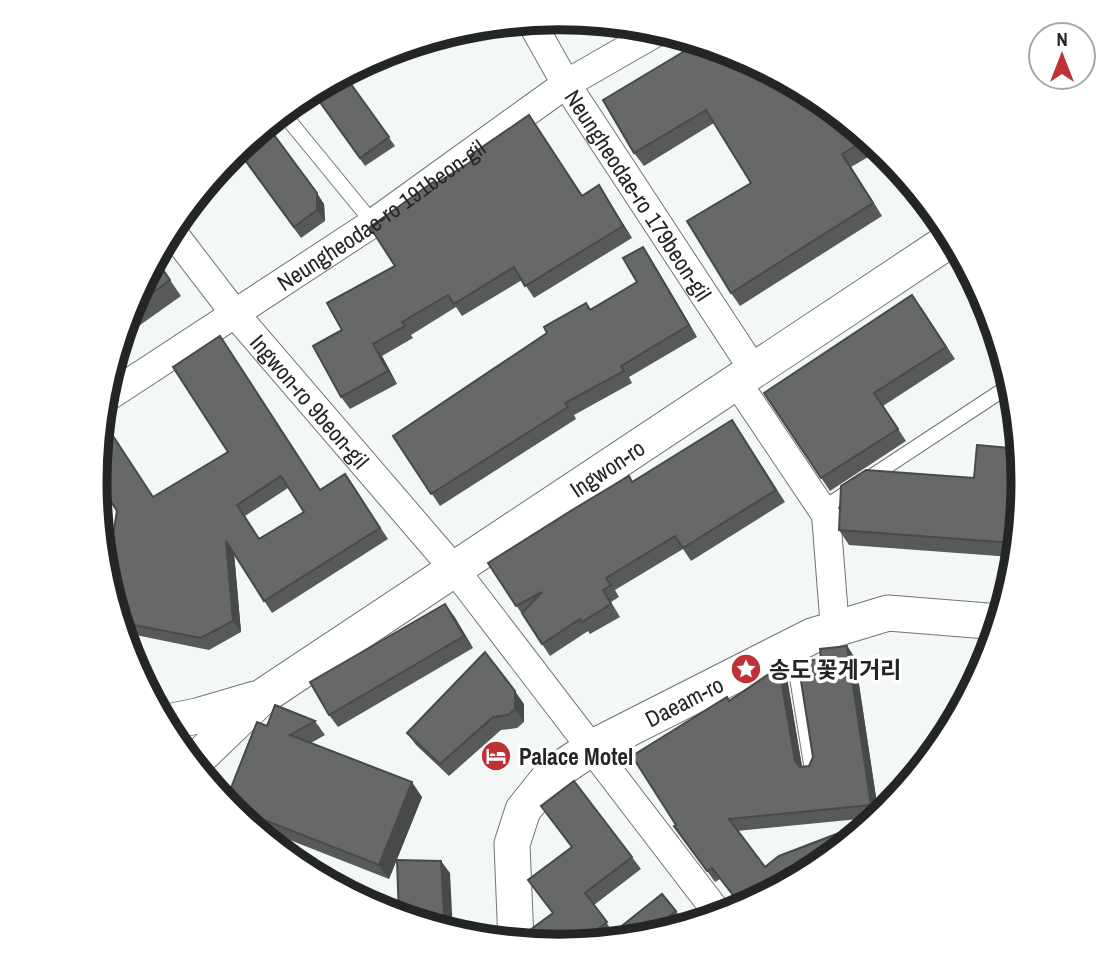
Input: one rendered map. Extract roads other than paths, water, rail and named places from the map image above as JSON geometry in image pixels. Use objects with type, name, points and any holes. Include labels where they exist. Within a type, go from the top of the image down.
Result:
[{"type":"street","name":"Neungheodae-ro 179beon-gil","points":[[536,31],[745,375],[822,509]]},
{"type":"street","name":"Neungheodae-ro 191beon-gil","points":[[115,392],[236,316],[373,223],[566,84],[646,38]]},
{"type":"street","name":"Ingwon-ro 9beon-gil","points":[[178,239],[236,316],[455,570],[713,907]]},
{"type":"street","name":"Ingwon-ro","points":[[262,696],[943,244]]},
{"type":"street","points":[[822,509],[826,515],[835,629]]},
{"type":"street","name":"Daeam-ro","points":[[516,932],[512,845],[523,810],[551,775],[593,747],[791,646],[835,629],[888,613],[989,621]]},
{"type":"street","points":[[175,721],[262,696]]},
{"type":"street","points":[[200,757],[262,696]]},
{"type":"lane","points":[[289,120],[373,223]]},
{"type":"lane","points":[[822,509],[1002,390]]},
{"type":"lane","points":[[791,646],[812,770]]},
{"type":"place","name":"송도 꽃게거리","points":[[746,669]]},
{"type":"place","name":"Palace Motel","points":[[496,756]]}]
